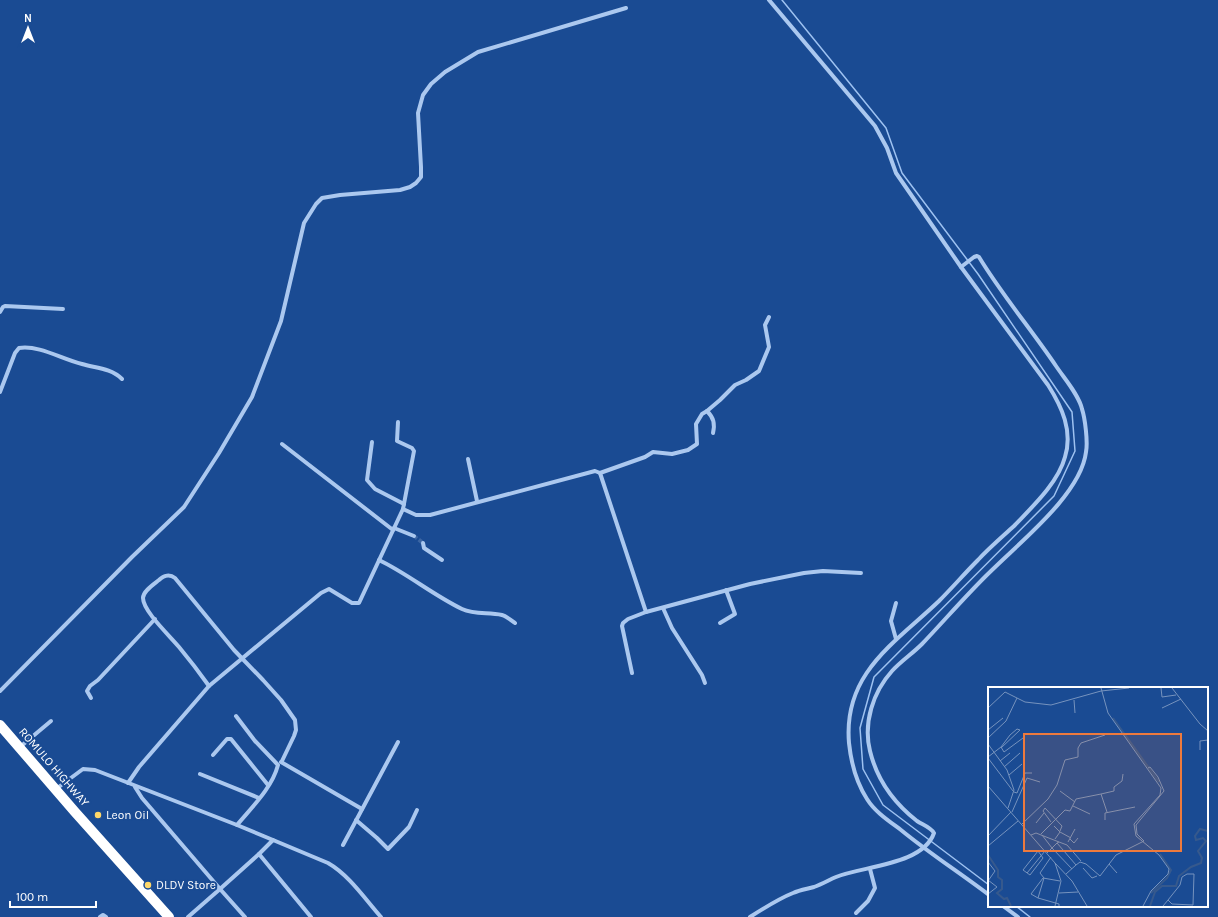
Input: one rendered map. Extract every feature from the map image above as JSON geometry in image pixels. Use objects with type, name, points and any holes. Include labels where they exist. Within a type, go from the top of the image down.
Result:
[{"type":"highway","name":"ROMULO HIGHWAY","points":[[0,725],[164,916]]},
{"type":"street","points":[[769,0],[875,126],[887,148],[896,173],[1048,386],[1058,402],[1065,420],[1067,443],[1066,456],[1055,478],[1035,504],[978,559],[944,596],[882,652],[863,677],[851,707],[849,722],[851,759],[858,783],[867,800],[879,814],[988,894]]},
{"type":"street","points":[[0,691],[132,557],[184,507],[219,453],[252,397],[281,321],[304,223],[316,204],[322,198],[400,190],[416,184],[421,177],[418,113],[423,95],[431,84],[445,72],[478,52],[626,8]]},
{"type":"street","points":[[750,917],[768,905],[794,892],[814,887],[838,876],[884,866],[902,859],[925,847],[933,836],[934,833],[932,830],[918,822],[892,798],[882,782],[869,750],[867,736],[870,711],[880,688],[892,671],[920,646],[990,572],[1055,508],[1072,486],[1086,453],[1083,414],[1079,401],[1038,340],[991,277],[979,257],[974,257],[963,265]]},
{"type":"street","points":[[0,312],[5,306],[63,309]]},
{"type":"street","points":[[600,474],[645,458],[653,452],[672,454],[688,450],[697,444],[696,424],[702,414],[735,385],[746,380],[759,371],[769,346],[765,325],[769,317]]},
{"type":"street","points":[[0,392],[15,353],[19,348],[27,347],[48,352],[81,364],[108,370],[118,374],[122,379]]},
{"type":"street","points":[[707,411],[714,422],[713,433]]},
{"type":"street","points":[[128,783],[139,767],[209,686],[326,590],[332,590],[352,603],[358,603],[403,507],[414,451],[412,448],[397,441],[398,422]]},
{"type":"street","points":[[372,442],[367,480],[374,489],[416,514],[430,515],[477,501],[595,471],[600,474],[646,612]]},
{"type":"street","points":[[282,444],[394,529],[414,536]]},
{"type":"street","points":[[468,459],[477,501]]},
{"type":"street","points":[[423,543],[424,548],[442,560]]},
{"type":"street","points":[[379,560],[397,568],[448,602],[472,612],[503,615],[515,623]]},
{"type":"street","points":[[632,673],[622,626],[628,619],[646,612],[726,590],[804,573],[823,571],[862,573]]},
{"type":"street","points":[[209,686],[155,619],[145,604],[143,599],[144,594],[160,578],[169,575],[175,578],[242,658],[281,700],[295,720],[296,730],[282,761],[278,765],[275,773],[259,798],[237,824]]},
{"type":"street","points":[[720,623],[735,614],[726,590]]},
{"type":"street","points":[[896,603],[891,621],[896,640]]},
{"type":"street","points":[[663,608],[672,628],[706,683]]},
{"type":"street","points":[[91,698],[87,691],[88,687],[98,680],[155,619]]},
{"type":"street","points":[[236,716],[271,760],[278,765]]},
{"type":"street","points":[[20,747],[51,721]]},
{"type":"street","points":[[213,755],[227,739],[231,739],[268,785]]},
{"type":"street","points":[[344,845],[398,742]]},
{"type":"street","points":[[282,761],[362,809]]},
{"type":"street","points":[[56,789],[84,769],[95,770],[237,824],[335,867],[381,917]]},
{"type":"street","points":[[200,774],[259,798]]},
{"type":"street","points":[[135,786],[148,804],[220,890],[245,917]]},
{"type":"street","points":[[356,820],[388,849],[409,827],[417,810]]},
{"type":"street","points":[[188,917],[220,890],[273,840]]},
{"type":"street","points":[[259,854],[311,917]]},
{"type":"street","points":[[856,913],[868,901],[875,888],[870,869]]},
{"type":"street","points":[[1004,907],[1018,917]]},
{"type":"street","points":[[100,917],[103,915],[106,917]]},
{"type":"waterway","points":[[782,0],[886,128],[902,173],[978,274],[1072,412],[1075,451],[1054,496],[874,677],[860,728],[863,769],[883,805],[988,884]]},
{"type":"waterway","points":[[1017,907],[1030,917]]},
{"type":"tunnel","points":[[414,536],[423,543]]},
{"type":"place","name":"Leon Oil","points":[[98,815]]},
{"type":"place","name":"DLDV Store","points":[[148,885]]}]
